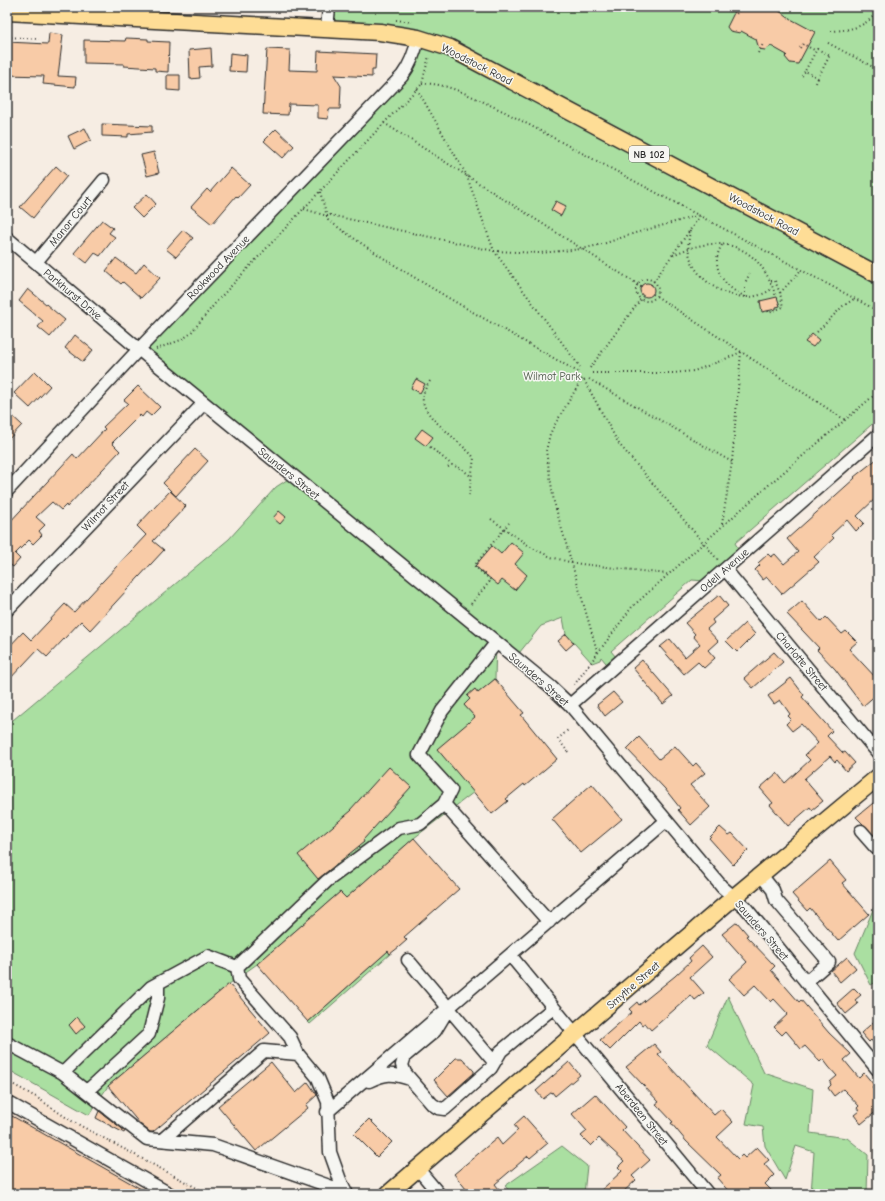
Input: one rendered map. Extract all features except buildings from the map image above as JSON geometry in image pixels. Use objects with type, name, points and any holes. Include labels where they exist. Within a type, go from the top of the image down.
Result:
[{"type":"main road","name":"Woodstock Road","points":[[7,12],[380,32],[418,38],[450,48],[878,275]]},
{"type":"main road","name":"Smythe Street","points":[[388,1194],[734,897],[878,777]]},
{"type":"street","points":[[327,29],[329,7]]},
{"type":"street","name":"Rookwood Avenue","points":[[7,491],[139,349],[402,76],[411,61],[418,38]]},
{"type":"street","name":"Manor Court","points":[[36,262],[104,180]]},
{"type":"street","name":"Parkhurst Drive","points":[[7,238],[139,349]]},
{"type":"street","name":"Saunders Street","points":[[139,349],[551,687],[570,705],[722,886],[745,908],[878,1070]]},
{"type":"street","name":"Wilmot Street","points":[[7,610],[204,403]]},
{"type":"street","name":"Odell Avenue","points":[[570,705],[723,567],[878,435]]},
{"type":"street","name":"Charlotte Street","points":[[723,567],[878,753]]},
{"type":"street","points":[[237,967],[327,881],[400,828],[420,824],[444,804],[450,790],[419,755],[442,711],[496,643]]},
{"type":"street","points":[[444,804],[548,922]]},
{"type":"street","points":[[328,1112],[666,820]]},
{"type":"street","points":[[861,831],[876,848],[878,846]]},
{"type":"street","points":[[761,875],[773,890],[776,900],[829,962],[806,982]]},
{"type":"street","name":"Aberdeen Street","points":[[510,955],[708,1194]]},
{"type":"street","points":[[63,1073],[151,987],[208,956],[237,967]]},
{"type":"street","points":[[408,960],[494,1062]]},
{"type":"street","points":[[237,967],[239,979],[290,1037],[298,1054],[318,1078],[328,1102],[330,1152],[346,1193]]},
{"type":"street","points":[[87,1091],[149,1034],[158,998],[158,983]]},
{"type":"street","points":[[448,1008],[435,1031],[405,1056],[402,1065],[405,1073],[432,1104],[438,1108],[445,1109],[491,1068],[501,1051],[553,1008]]},
{"type":"street","points":[[7,1043],[63,1073],[147,1139],[213,1145],[346,1193]]},
{"type":"street","points":[[162,1140],[264,1051],[298,1054]]},
{"type":"street","points":[[359,1085],[384,1074],[395,1074],[410,1079]]},
{"type":"street","points":[[7,1102],[170,1194]]},
{"type":"street","points":[[418,1169],[439,1194]]},
{"type":"path","points":[[722,7],[736,14],[739,12],[732,7]]},
{"type":"path","points":[[780,12],[782,7]]},
{"type":"path","points":[[832,32],[862,26],[878,10]]},
{"type":"path","points":[[7,37],[40,39]]},
{"type":"path","points":[[828,43],[877,68],[878,73]]},
{"type":"path","points":[[758,53],[763,44]]},
{"type":"path","points":[[800,48],[803,44],[816,51],[817,49],[830,55],[816,83]]},
{"type":"path","points":[[802,76],[816,51]]},
{"type":"path","points":[[159,347],[181,340],[190,334],[218,300],[384,123],[418,90],[422,84],[428,58]]},
{"type":"path","points":[[805,71],[818,78]]},
{"type":"path","points":[[422,84],[432,83],[444,86],[505,112],[701,215],[878,311]]},
{"type":"path","points":[[418,90],[466,174],[494,251],[580,367]]},
{"type":"path","points":[[384,123],[642,287]]},
{"type":"path","points":[[320,192],[328,220],[355,240],[398,268],[578,372]]},
{"type":"path","points":[[304,209],[326,216],[330,215],[494,251],[540,253],[582,249],[701,215]]},
{"type":"path","points":[[651,285],[701,215]]},
{"type":"path","points":[[690,231],[688,248],[692,262],[696,270],[710,284],[728,294],[745,297],[765,293],[773,288]]},
{"type":"path","points":[[673,255],[688,248],[708,244],[736,248],[753,257],[765,269],[776,297]]},
{"type":"path","points":[[722,245],[717,259],[721,276],[731,289],[745,297]]},
{"type":"path","points":[[780,293],[801,270]]},
{"type":"path","points":[[745,297],[745,283],[750,273]]},
{"type":"path","points":[[646,280],[653,282],[657,287],[656,296],[650,300],[641,299],[637,293],[638,284],[646,280]]},
{"type":"path","points":[[768,311],[783,307],[780,293],[775,281],[771,281]]},
{"type":"path","points":[[652,294],[845,420]]},
{"type":"path","points":[[590,368],[643,296]]},
{"type":"path","points":[[817,332],[843,306],[854,299]]},
{"type":"path","points":[[592,373],[673,373],[694,371],[741,352]]},
{"type":"path","points":[[722,526],[732,462],[741,352]]},
{"type":"path","points":[[589,379],[732,462]]},
{"type":"path","points":[[430,380],[424,390],[422,399],[424,405],[433,419],[471,454],[474,463],[469,495]]},
{"type":"path","points":[[598,654],[573,563],[554,502],[546,451],[552,430],[583,380],[619,444],[723,567]]},
{"type":"path","points":[[573,688],[574,684],[632,607],[667,574],[704,544],[722,526],[878,392]]},
{"type":"path","points":[[430,447],[452,465],[462,468],[472,476]]},
{"type":"path","points":[[448,467],[452,465]]},
{"type":"path","points":[[492,519],[532,548],[551,558],[573,563],[667,574]]},
{"type":"path","points":[[471,604],[491,580],[474,566],[509,523]]},
{"type":"path","points":[[568,752],[558,739],[569,729]]},
{"type":"path","points":[[7,1081],[36,1097],[70,1120],[208,1194]]},
{"type":"shaded area","points":[[7,1081],[37,1097],[70,1120],[208,1194],[7,1194]]},
{"type":"green space","name":"Wilmot Park","points":[[329,7],[878,7],[878,419],[735,543],[739,550],[704,581],[692,580],[611,651],[620,662],[611,669],[601,657],[600,660],[592,663],[566,634],[563,618],[541,626],[515,658],[496,643],[495,679],[478,693],[475,689],[467,696],[470,699],[464,705],[475,717],[474,792],[414,838],[346,898],[340,892],[257,964],[229,984],[108,1086],[89,1115],[7,1069],[7,725],[229,539],[276,487],[293,476],[139,349],[375,104],[416,45],[327,29]]},
{"type":"green space","points":[[877,900],[878,981],[871,985],[855,953]]},
{"type":"green space","points":[[388,951],[390,954],[310,1024],[308,1022]]},
{"type":"green space","points":[[728,996],[764,1073],[813,1089],[810,1133],[847,1138],[868,1155],[867,1194],[811,1194],[814,1152],[796,1146],[785,1180],[765,1146],[763,1127],[746,1124],[754,1085],[707,1045]]},
{"type":"green space","points":[[562,1146],[587,1166],[584,1194],[512,1194],[505,1186]]}]
